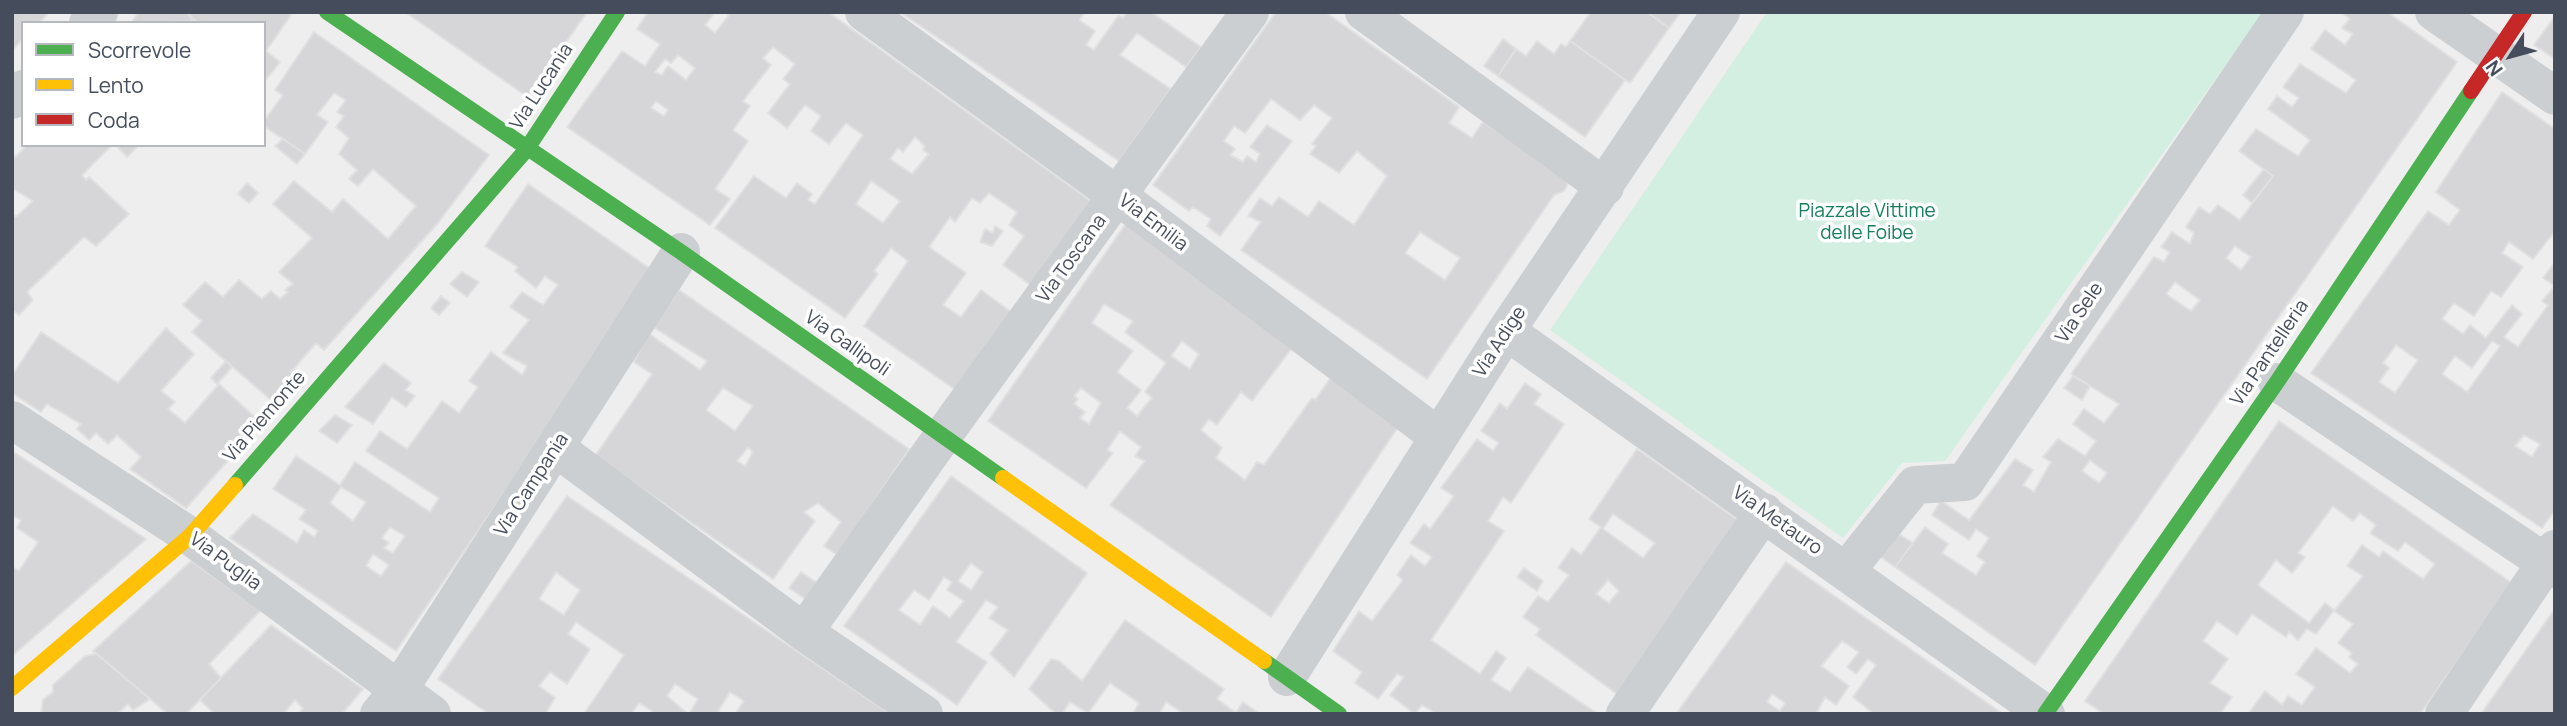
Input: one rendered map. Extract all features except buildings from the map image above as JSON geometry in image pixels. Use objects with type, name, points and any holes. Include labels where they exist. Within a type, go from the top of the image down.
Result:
[{"type":"street","name":"Via Gallipoli","points":[[327,12],[526,150],[681,252],[1339,714]]},
{"type":"street","name":"Via Lucania","points":[[526,150],[617,12]]},
{"type":"street","name":"Via Emilia","points":[[864,12],[1118,196],[1439,436]]},
{"type":"street","name":"Via Toscana","points":[[804,632],[1250,12]]},
{"type":"street","points":[[1364,12],[1605,187]]},
{"type":"street","name":"Via Adige","points":[[1287,677],[1506,331],[1721,12]]},
{"type":"street","name":"Via Sele","points":[[1847,570],[1915,485],[1965,482],[2285,12]]},
{"type":"street","points":[[2434,12],[2555,96]]},
{"type":"street","name":"Via Pantelleria","points":[[2045,714],[2277,382],[2524,12]]},
{"type":"street","name":"Via Piemonte","points":[[12,688],[190,536],[526,150]]},
{"type":"street","name":"Via Campania","points":[[388,702],[556,448],[681,252]]},
{"type":"street","name":"Via Metauro","points":[[1506,331],[1847,570],[2045,714]]},
{"type":"street","points":[[2277,382],[2552,560],[2444,714]]},
{"type":"street","name":"Via Puglia","points":[[12,419],[190,536],[388,702],[432,714]]},
{"type":"street","points":[[556,448],[804,632],[924,714]]},
{"type":"street","points":[[1625,714],[1765,512]]},
{"type":"green space","name":"Piazzale Vittime delle Foibe","points":[[1767,12],[2263,12],[1945,461],[1902,463],[1843,538],[1550,330]]},
{"type":"traffic: fast","points":[[327,12],[681,252],[1003,478]]},
{"type":"traffic: fast","points":[[235,485],[526,150],[617,12]]},
{"type":"traffic: fast","points":[[2045,714],[2277,382],[2471,91]]},
{"type":"traffic: fast","points":[[1264,661],[1339,714]]},
{"type":"traffic: slow","points":[[1003,478],[1264,661]]},
{"type":"traffic: slow","points":[[12,688],[190,536],[235,485]]},
{"type":"traffic: jam","points":[[2471,91],[2524,12]]}]
